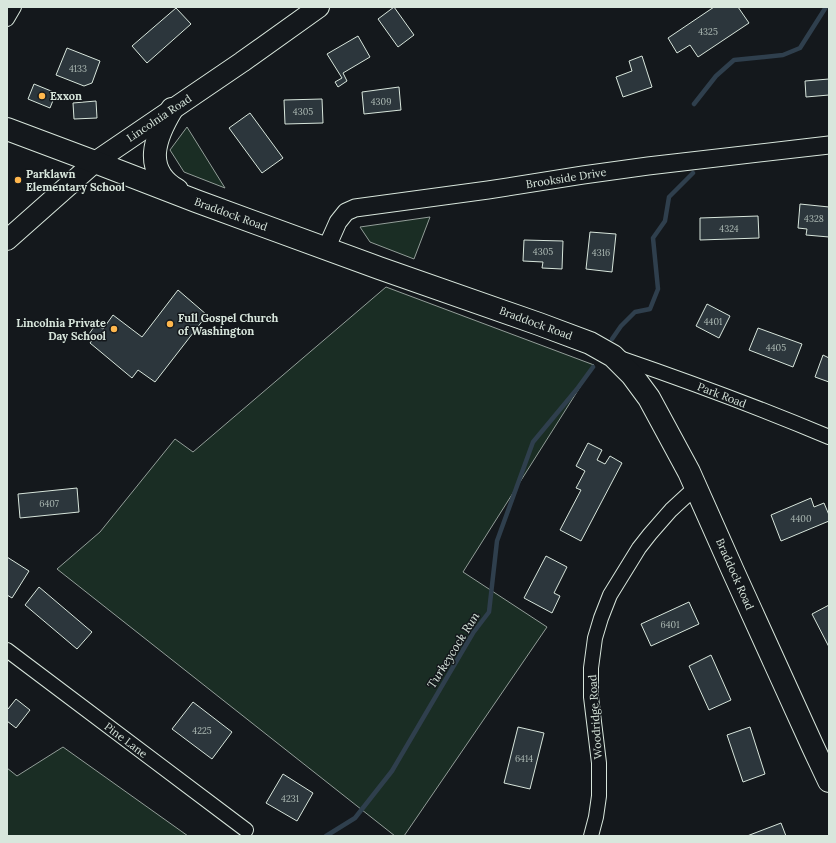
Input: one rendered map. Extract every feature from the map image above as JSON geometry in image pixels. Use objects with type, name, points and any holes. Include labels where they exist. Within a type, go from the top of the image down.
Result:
[{"type":"main road","name":"Lincolnia Road","points":[[7,240],[95,162],[242,62],[319,7]]},
{"type":"main road","points":[[172,109],[163,124],[155,146],[157,169],[168,185],[196,201]]},
{"type":"main road","name":"Braddock Road","points":[[7,129],[326,249],[572,336],[590,343],[614,356],[632,375],[649,398],[689,472],[829,781]]},
{"type":"street","points":[[7,19],[14,7]]},
{"type":"street","name":"Brookside Drive","points":[[326,249],[338,222],[346,212],[355,208],[619,170],[829,145]]},
{"type":"street","name":"Park Road","points":[[614,356],[675,377],[829,437]]},
{"type":"street","name":"Woodridge Road","points":[[591,836],[599,796],[599,763],[591,697],[591,668],[595,638],[600,618],[610,595],[639,548],[671,510],[696,487]]},
{"type":"street","name":"Pine Lane","points":[[7,650],[246,830]]},
{"type":"green space","points":[[187,127],[225,188],[184,172],[170,150]]},
{"type":"green space","points":[[430,217],[414,259],[370,242],[360,227]]},
{"type":"green space","points":[[386,287],[594,365],[463,572],[547,627],[404,836],[395,836],[57,569],[100,532],[175,439],[193,452]]},
{"type":"green space","points":[[63,747],[188,836],[7,836],[7,768],[17,776]]},
{"type":"building","points":[[394,7],[414,35],[398,47],[378,19]]},
{"type":"building","points":[[714,7],[738,7],[749,23],[698,57],[690,45],[677,53],[668,38]]},
{"type":"building","points":[[176,8],[191,24],[147,63],[132,46]]},
{"type":"building","points":[[358,36],[370,57],[343,73],[347,81],[338,87],[335,82],[342,78],[327,54]]},
{"type":"building","points":[[67,48],[100,61],[92,83],[84,86],[56,75]]},
{"type":"building","points":[[642,56],[652,87],[623,97],[616,77],[632,71],[629,61]]},
{"type":"building","points":[[829,79],[829,95],[806,97],[805,81]]},
{"type":"building","name":"Exxon","points":[[34,84],[56,93],[50,108],[28,99]]},
{"type":"building","points":[[399,87],[401,110],[364,114],[362,92]]},
{"type":"building","points":[[322,99],[323,123],[285,124],[284,100]]},
{"type":"building","name":"Exxon","points":[[96,101],[97,118],[74,119],[73,103]]},
{"type":"building","points":[[250,113],[283,158],[262,173],[229,128]]},
{"type":"building","points":[[800,204],[829,207],[829,237],[806,235],[807,229],[798,228]]},
{"type":"building","points":[[758,216],[759,238],[700,240],[700,218]]},
{"type":"building","points":[[590,232],[616,234],[612,272],[586,269]]},
{"type":"building","points":[[524,240],[563,241],[562,269],[542,268],[543,262],[523,261]]},
{"type":"building","points":[[178,290],[207,315],[155,382],[138,370],[132,378],[90,343],[94,337],[89,334],[96,324],[103,329],[113,315],[142,337]]},
{"type":"building","points":[[707,304],[730,316],[719,338],[696,326]]},
{"type":"building","points":[[758,328],[802,344],[793,367],[749,350]]},
{"type":"building","points":[[823,355],[829,358],[829,382],[815,377]]},
{"type":"building","points":[[588,443],[602,450],[597,460],[605,464],[610,456],[622,463],[581,541],[560,530],[581,490],[576,488],[585,471],[576,466]]},
{"type":"building","points":[[77,488],[79,512],[20,518],[18,494]]},
{"type":"building","points":[[811,498],[814,507],[824,503],[829,515],[829,521],[781,541],[771,515]]},
{"type":"building","points":[[546,556],[567,567],[554,593],[560,596],[552,613],[524,598]]},
{"type":"building","points":[[7,557],[29,571],[12,598],[7,595]]},
{"type":"building","points":[[39,587],[92,632],[77,649],[25,605]]},
{"type":"building","points":[[689,602],[699,624],[651,646],[641,624]]},
{"type":"building","points":[[829,605],[829,647],[812,614]]},
{"type":"building","points":[[711,655],[731,700],[709,710],[689,666]]},
{"type":"building","points":[[16,699],[30,710],[16,728],[7,721],[7,708],[8,709]]},
{"type":"building","points":[[193,702],[232,732],[212,759],[172,729]]},
{"type":"building","points":[[518,727],[544,733],[530,789],[504,783]]},
{"type":"building","points":[[750,727],[765,774],[743,782],[727,735]]},
{"type":"building","points":[[283,774],[313,793],[297,821],[266,803]]},
{"type":"building","points":[[781,823],[786,836],[747,836]]},
{"type":"waterway","name":"Turkeycock Run","points":[[694,104],[716,76],[734,60],[783,55],[800,48],[826,7]]},
{"type":"waterway","name":"Turkeycock Run","points":[[612,339],[621,326],[635,312],[650,309],[658,289],[653,238],[665,221],[669,197],[693,173]]},
{"type":"waterway","name":"Turkeycock Run","points":[[326,836],[355,818],[392,771],[473,633],[489,612],[497,541],[533,442],[577,389],[593,367]]},
{"type":"place","name":"Exxon","points":[[42,96]]},
{"type":"place","name":"Parklawn Elementary School","points":[[18,180]]},
{"type":"place","name":"Full Gospel Church of Washington","points":[[170,324]]},
{"type":"place","name":"Lincolnia Private Day School","points":[[114,329]]}]
